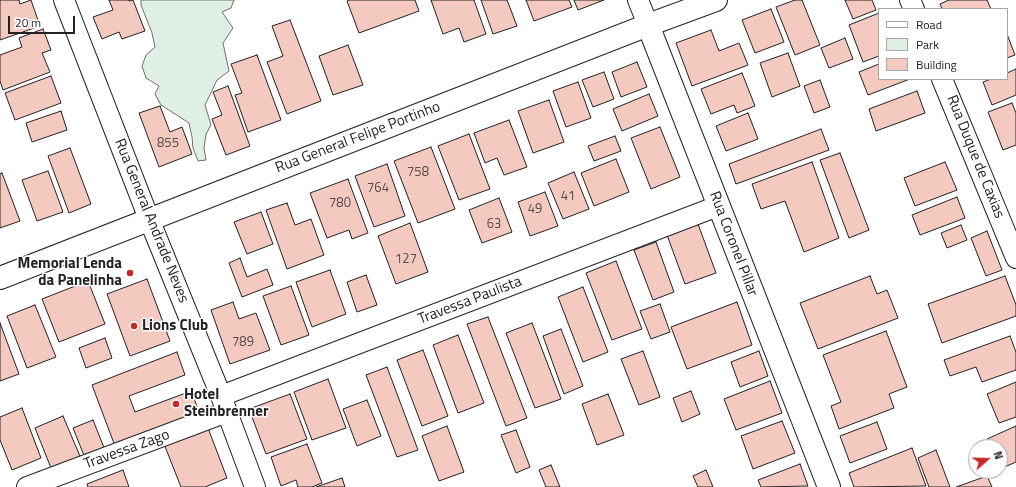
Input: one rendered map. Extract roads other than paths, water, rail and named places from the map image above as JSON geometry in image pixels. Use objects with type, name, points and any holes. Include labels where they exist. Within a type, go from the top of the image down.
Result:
[{"type":"street","name":"Rua General Andrade Neves","points":[[64,0],[149,219],[224,404],[255,487]]},
{"type":"street","name":"Rua Coronel Pillar","points":[[638,0],[829,487]]},
{"type":"street","name":"Rua General Felipe Portinho","points":[[0,278],[648,25],[716,0]]},
{"type":"street","name":"Rua Duque de Caxias","points":[[942,80],[1016,258]]},
{"type":"street","name":"Travessa Paulista","points":[[224,404],[718,206]]},
{"type":"street","name":"Travessa Zago","points":[[27,487],[224,404]]},
{"type":"place","name":"Memorial Lenda da Panelinha","points":[[130,273]]},
{"type":"place","name":"Lions Club","points":[[134,326]]},
{"type":"place","name":"Hotel Steinbrenner","points":[[176,404]]}]
